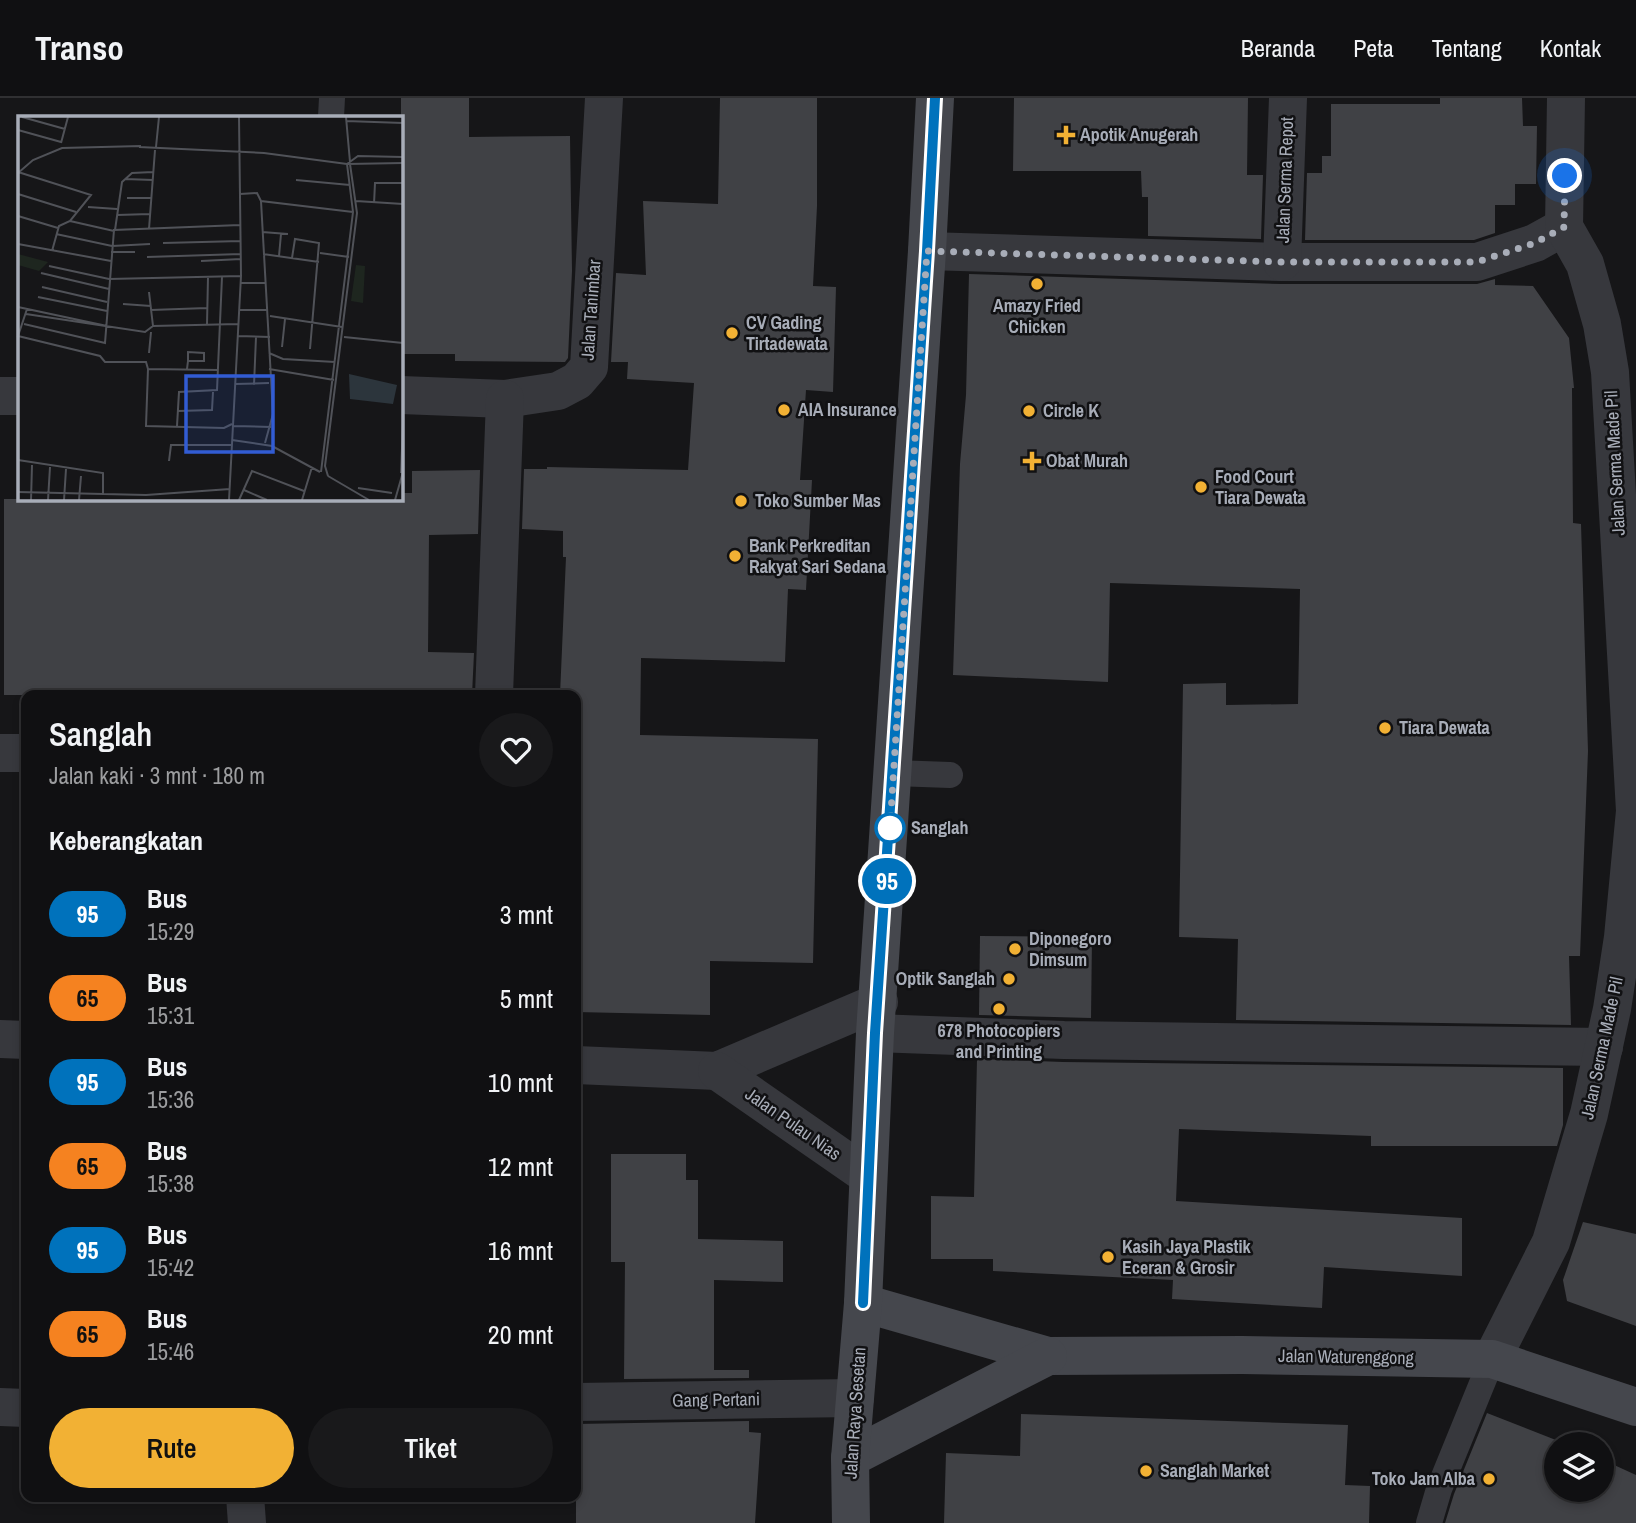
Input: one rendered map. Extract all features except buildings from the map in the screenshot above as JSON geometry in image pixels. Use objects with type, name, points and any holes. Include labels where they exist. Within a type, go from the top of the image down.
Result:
[{"type":"main road","name":"Jalan Raya Sesetan","points":[[851,1523],[850,1458],[863,1303],[877,1018],[935,98]]},
{"type":"main road","name":"Jalan Waturenggong","points":[[863,1303],[1048,1356],[1242,1355],[1492,1359],[1636,1407]]},
{"type":"main road","name":"Jalan Waturenggong","points":[[850,1458],[1048,1356]]},
{"type":"street","name":"Jalan Tanimbar","points":[[402,395],[505,400],[558,391],[577,381],[589,367],[604,98]]},
{"type":"street","name":"Jalan Serma Repot","points":[[1282,262],[1288,98]]},
{"type":"street","points":[[927,251],[1282,262],[1477,262],[1535,243],[1564,227],[1566,98]]},
{"type":"street","name":"Jalan Serma Made Pil","points":[[1492,1359],[1551,1242],[1589,1114],[1629,939],[1635,811],[1623,374],[1602,324],[1585,264],[1564,227]]},
{"type":"street","points":[[0,396],[18,396]]},
{"type":"street","points":[[494,690],[505,400]]},
{"type":"street","points":[[0,753],[21,753]]},
{"type":"street","points":[[877,1018],[1064,1040],[1604,1047]]},
{"type":"street","name":"Jalan Pulau Nias","points":[[581,1065],[718,1071],[877,1018]]},
{"type":"street","points":[[0,1039],[21,1040]]},
{"type":"street","name":"Jalan Pulau Nias","points":[[718,1071],[868,1176]]},
{"type":"street","name":"Gang Pertani","points":[[581,1402],[855,1398]]},
{"type":"street","points":[[0,1407],[21,1408]]},
{"type":"street","points":[[245,1502],[247,1523]]},
{"type":"lane","points":[[331,116],[332,98]]},
{"type":"lane","points":[[894,773],[950,775]]},
{"type":"lane","points":[[1429,1523],[1439,1489],[1492,1359]]},
{"type":"bus line","name":"95","points":[[863,1303],[875,1033],[886,896],[935,98]]},
{"type":"place","name":"Apotik Anugerah","points":[[1066,135]]},
{"type":"place","name":"Amazy Fried Chicken","points":[[1037,284]]},
{"type":"place","name":"CV Gading Tirtadewata","points":[[732,333]]},
{"type":"place","name":"AIA Insurance","points":[[784,410]]},
{"type":"place","name":"Circle K","points":[[1029,411]]},
{"type":"place","name":"Obat Murah","points":[[1032,461]]},
{"type":"place","name":"Food Court Tiara Dewata","points":[[1201,487]]},
{"type":"place","name":"Toko Sumber Mas","points":[[741,501]]},
{"type":"place","name":"Bank Perkreditan Rakyat Sari Sedana","points":[[735,556]]},
{"type":"place","name":"Tiara Dewata","points":[[1385,728]]},
{"type":"place","name":"Sanglah","points":[[890,828]]},
{"type":"place","name":"Diponegoro Dimsum","points":[[1015,949]]},
{"type":"place","name":"Optik Sanglah","points":[[1009,979]]},
{"type":"place","name":"678 Photocopiers and Printing","points":[[999,1009]]},
{"type":"place","name":"Kasih Jaya Plastik Eceran & Grosir","points":[[1108,1257]]},
{"type":"place","name":"Sanglah Market","points":[[1146,1471]]},
{"type":"place","name":"Toko Jam Alba","points":[[1489,1479]]},
{"type":"route","points":[[890,828],[927,251],[1282,262],[1477,262],[1535,243],[1564,227],[1565,176]]}]
